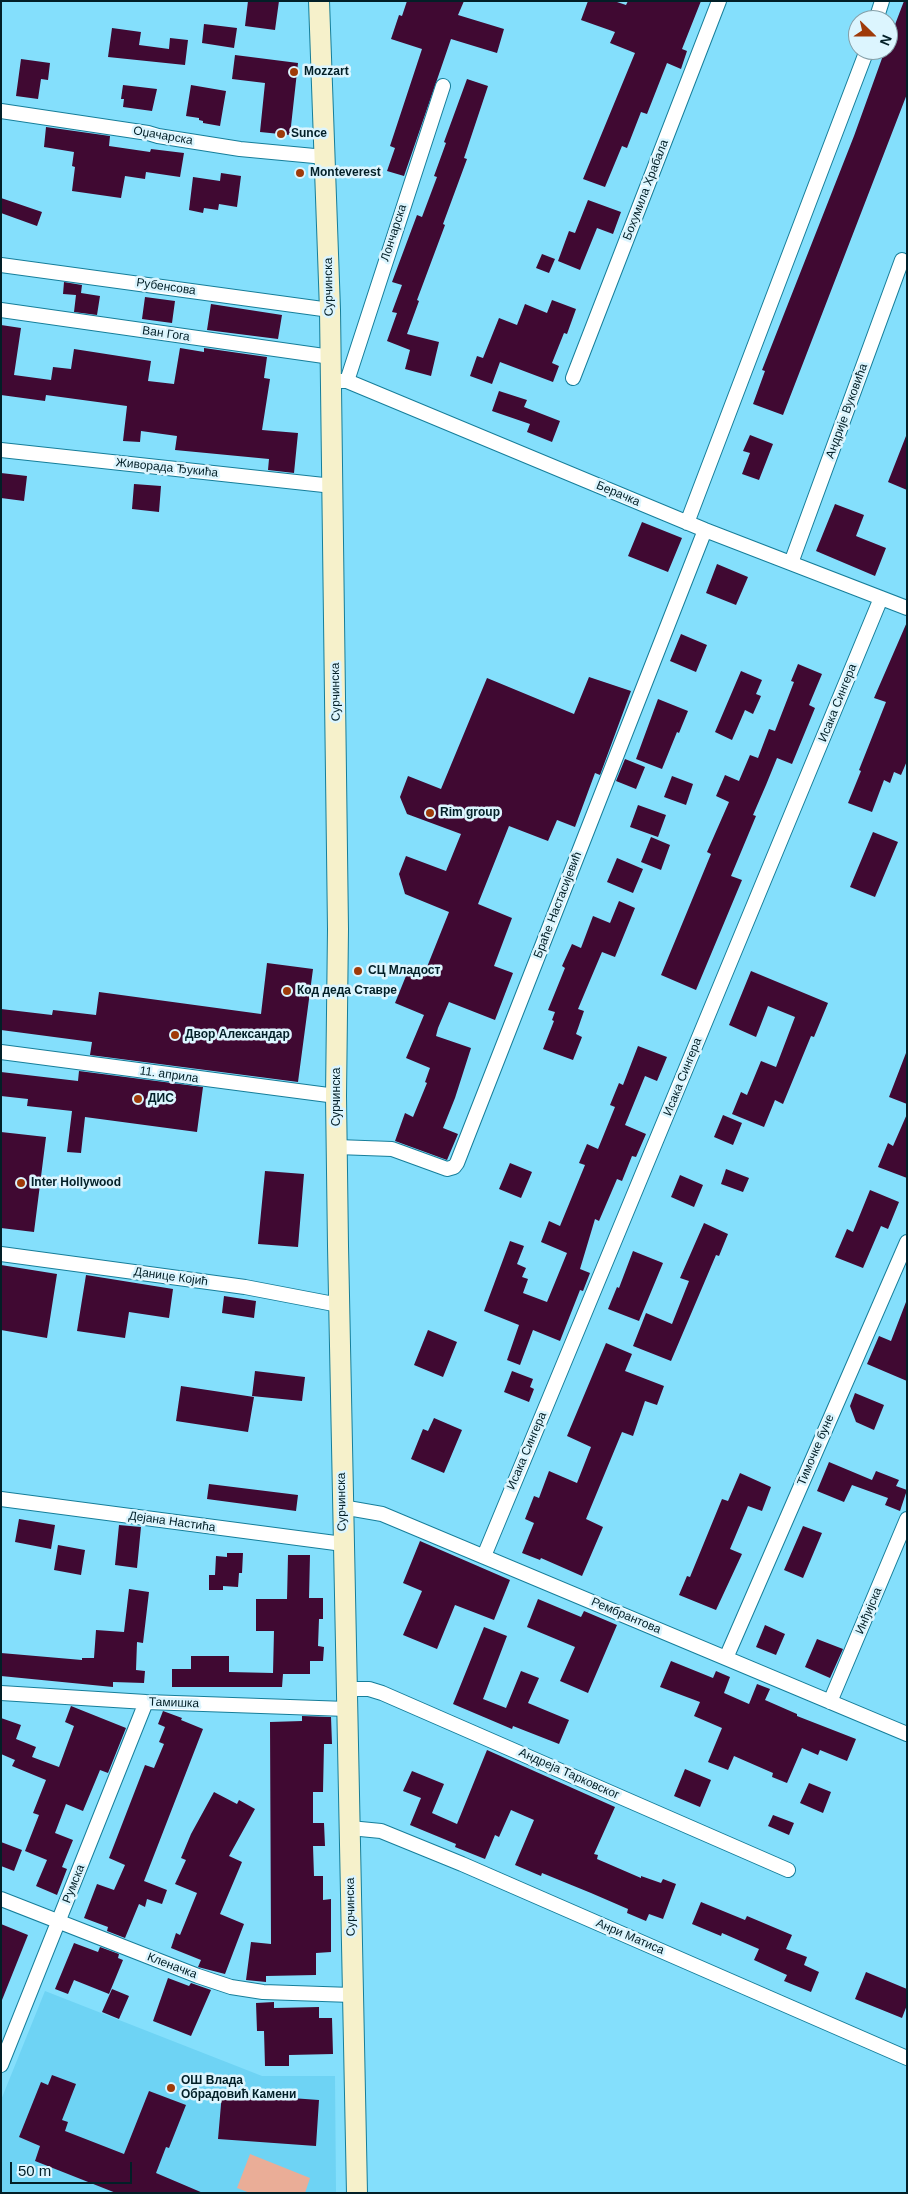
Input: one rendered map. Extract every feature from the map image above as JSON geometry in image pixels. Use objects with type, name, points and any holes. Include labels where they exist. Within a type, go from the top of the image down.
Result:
[{"type":"main road","name":"Сурчинска","points":[[319,1],[331,357],[339,381],[333,486],[338,929],[336,1096],[342,1507],[357,2193]]},
{"type":"street","name":"Бохумила Храбала","points":[[572,378],[719,1]]},
{"type":"street","points":[[687,523],[863,60]]},
{"type":"street","name":"Лончарска","points":[[339,381],[443,86]]},
{"type":"street","name":"Оџачарска","points":[[1,112],[240,148],[325,157]]},
{"type":"street","name":"Андрије Вуковића","points":[[791,563],[902,260]]},
{"type":"street","name":"Рубенсова","points":[[1,265],[330,310]]},
{"type":"street","name":"Ван Гога","points":[[1,310],[331,357]]},
{"type":"street","name":"Берачка","points":[[339,381],[687,523],[881,598],[906,603]]},
{"type":"street","name":"Живорада Ђукића","points":[[1,450],[333,486]]},
{"type":"street","name":"Браће Настасијевић","points":[[337,1147],[392,1149],[447,1169],[452,1168],[457,1163],[705,530]]},
{"type":"street","name":"Исака Сингера","points":[[484,1556],[881,598]]},
{"type":"street","name":"11. априла","points":[[1,1052],[306,1094],[336,1096]]},
{"type":"street","name":"Тимочке буне","points":[[726,1658],[907,1242]]},
{"type":"street","name":"Данице Којић","points":[[1,1254],[245,1287],[339,1306]]},
{"type":"street","name":"Дејана Настића","points":[[1,1499],[343,1544]]},
{"type":"street","name":"Рембрантова","points":[[342,1507],[382,1514],[830,1702],[905,1728]]},
{"type":"street","name":"Инђијска","points":[[830,1702],[907,1519]]},
{"type":"street","name":"Андреја Тарковског","points":[[347,1699],[369,1689],[396,1699],[788,1870]]},
{"type":"street","name":"Тамишка","points":[[1,1693],[146,1702],[347,1699]]},
{"type":"street","name":"Румска","points":[[1,2065],[146,1702]]},
{"type":"street","name":"Анри Матиса","points":[[350,1828],[381,1830],[907,2058]]},
{"type":"street","name":"Кленачка","points":[[1,1899],[230,1987],[263,1992],[352,1995]]},
{"type":"shaded area","name":"ОШ Влада Обрадовић Камени","points":[[45,1991],[262,2076],[335,2076],[336,2193],[1,2193],[1,2100]]},
{"type":"shaded area","points":[[250,2154],[310,2178],[305,2193],[250,2193],[237,2188]]},
{"type":"building","points":[[248,1],[279,1],[275,30],[245,26]]},
{"type":"building","points":[[407,1],[464,1],[458,15],[504,29],[497,53],[451,39],[404,176],[387,171],[395,148],[390,146],[422,49],[391,39],[399,15],[402,16]]},
{"type":"building","points":[[588,1],[614,1],[626,5],[628,1],[701,1],[682,49],[687,51],[681,69],[667,63],[647,114],[641,112],[627,148],[622,146],[605,187],[583,179],[635,53],[610,43],[615,32],[581,20]]},
{"type":"building","points":[[904,1],[907,1],[907,94],[783,415],[753,404],[765,371],[762,370],[854,136],[881,60],[898,60],[898,17]]},
{"type":"building","points":[[204,24],[237,28],[234,48],[202,43]]},
{"type":"building","points":[[112,28],[141,32],[139,45],[169,49],[170,38],[188,40],[185,65],[108,57]]},
{"type":"building","points":[[235,55],[298,63],[290,135],[260,132],[265,83],[232,79]]},
{"type":"building","points":[[21,59],[50,63],[48,80],[41,79],[38,99],[16,96]]},
{"type":"building","points":[[467,79],[488,86],[464,158],[467,159],[443,224],[445,225],[417,300],[419,301],[407,334],[439,342],[431,376],[405,369],[410,350],[387,341],[397,313],[392,312],[402,285],[392,282],[417,215],[422,217],[437,177],[434,176],[446,143],[444,142]]},
{"type":"building","points":[[123,85],[157,89],[152,111],[123,107],[124,99],[121,99]]},
{"type":"building","points":[[191,85],[226,91],[220,126],[203,123],[199,118],[186,116]]},
{"type":"building","points":[[46,127],[110,136],[109,146],[150,152],[151,149],[184,153],[180,177],[146,172],[145,179],[125,176],[121,198],[72,191],[75,167],[72,166],[74,152],[44,147]]},
{"type":"building","points":[[221,173],[241,176],[237,207],[219,204],[218,210],[204,208],[203,213],[189,210],[193,177],[220,181]]},
{"type":"building","points":[[1,198],[42,212],[37,226],[1,213]]},
{"type":"building","points":[[588,200],[621,212],[613,234],[597,228],[580,270],[558,261],[569,231],[575,233]]},
{"type":"building","points":[[542,254],[555,259],[549,273],[536,268]]},
{"type":"building","points":[[64,282],[82,285],[81,293],[100,296],[97,315],[74,312],[76,295],[63,294]]},
{"type":"building","points":[[145,297],[175,301],[172,323],[142,319]]},
{"type":"building","points":[[552,300],[576,309],[567,334],[564,333],[552,363],[559,366],[553,382],[500,362],[492,384],[470,376],[477,356],[483,358],[499,318],[517,325],[525,304],[547,313]]},
{"type":"building","points":[[211,304],[282,315],[278,339],[207,330]]},
{"type":"building","points":[[1,325],[21,328],[14,375],[51,380],[53,367],[71,369],[74,349],[151,361],[148,381],[174,384],[180,348],[204,352],[204,348],[267,357],[264,378],[270,379],[262,430],[298,433],[294,473],[268,470],[269,459],[175,450],[177,436],[141,431],[140,442],[123,441],[127,406],[46,395],[45,401],[1,395]]},
{"type":"building","points":[[499,391],[527,400],[524,407],[560,421],[552,442],[527,432],[530,424],[492,411]]},
{"type":"building","points":[[750,435],[773,444],[759,480],[742,474],[750,453],[743,451]]},
{"type":"building","points":[[907,437],[907,490],[888,482]]},
{"type":"building","points":[[1,473],[27,476],[24,501],[1,498]]},
{"type":"building","points":[[134,484],[161,486],[159,512],[132,509]]},
{"type":"building","points":[[835,504],[864,515],[856,536],[886,548],[875,576],[816,551]]},
{"type":"building","points":[[642,522],[682,538],[668,572],[628,556]]},
{"type":"building","points":[[717,564],[748,577],[736,605],[706,593]]},
{"type":"building","points":[[907,622],[907,761],[901,775],[894,772],[890,783],[884,780],[872,812],[848,803],[886,702],[874,698]]},
{"type":"building","points":[[681,634],[707,645],[696,672],[670,661]]},
{"type":"building","points":[[798,664],[822,674],[809,705],[815,708],[792,764],[777,758],[753,815],[756,816],[731,876],[742,880],[696,990],[661,975],[711,854],[707,852],[729,802],[716,796],[725,775],[739,781],[750,755],[758,758],[769,729],[775,731],[794,682],[791,681]]},
{"type":"building","points":[[741,671],[762,680],[756,694],[761,696],[753,714],[745,710],[732,740],[715,732]]},
{"type":"building","points":[[589,677],[631,691],[600,775],[595,773],[575,827],[557,820],[548,841],[509,826],[478,904],[512,918],[494,966],[513,973],[495,1020],[449,1002],[438,1028],[436,1036],[471,1048],[443,1128],[458,1134],[447,1160],[395,1141],[405,1113],[413,1117],[427,1083],[425,1082],[430,1068],[406,1058],[424,1015],[395,1003],[410,966],[425,972],[449,912],[405,894],[399,874],[406,856],[446,871],[461,834],[407,814],[400,797],[408,776],[441,789],[487,678],[574,714]]},
{"type":"building","points":[[658,699],[688,711],[662,769],[636,759]]},
{"type":"building","points":[[625,759],[645,767],[636,789],[616,781]]},
{"type":"building","points":[[672,776],[693,784],[686,805],[664,797]]},
{"type":"building","points":[[638,805],[666,815],[658,837],[630,827]]},
{"type":"building","points":[[873,832],[898,842],[875,897],[850,887]]},
{"type":"building","points":[[651,837],[670,845],[661,870],[641,862]]},
{"type":"building","points":[[617,858],[643,869],[633,893],[607,882]]},
{"type":"building","points":[[619,901],[635,908],[615,957],[602,952],[578,1009],[584,1011],[576,1034],[582,1037],[573,1060],[543,1049],[554,1021],[552,1020],[555,1012],[548,1010],[565,968],[562,966],[572,944],[581,948],[593,916],[610,923]]},
{"type":"building","points":[[267,963],[313,969],[298,1082],[90,1055],[92,1042],[1,1030],[1,1009],[52,1015],[53,1010],[96,1015],[99,992],[261,1014]]},
{"type":"building","points":[[751,971],[828,1003],[814,1037],[811,1036],[783,1104],[775,1100],[764,1127],[732,1114],[741,1092],[747,1095],[761,1061],[776,1067],[795,1017],[768,1006],[756,1037],[729,1025]]},
{"type":"building","points":[[638,1046],[667,1057],[657,1081],[645,1076],[625,1125],[646,1134],[636,1157],[632,1156],[622,1181],[617,1179],[599,1221],[595,1219],[580,1269],[590,1273],[583,1291],[580,1290],[560,1341],[533,1330],[520,1365],[507,1360],[519,1325],[484,1311],[510,1241],[524,1246],[517,1264],[526,1268],[522,1277],[528,1279],[523,1293],[547,1302],[567,1253],[541,1242],[549,1221],[560,1226],[585,1165],[579,1163],[587,1144],[598,1149],[615,1107],[610,1105],[619,1083],[623,1085]]},
{"type":"building","points":[[907,1053],[907,1104],[889,1097]]},
{"type":"building","name":"ДИС","points":[[79,1071],[203,1087],[197,1132],[85,1117],[81,1153],[67,1152],[72,1111],[27,1106],[28,1099],[1,1096],[1,1072],[78,1081]]},
{"type":"building","points":[[907,1114],[907,1178],[878,1167],[888,1143],[893,1146]]},
{"type":"building","points":[[723,1115],[742,1123],[733,1145],[714,1137]]},
{"type":"building","name":"Inter Hollywood","points":[[1,1132],[46,1137],[34,1232],[1,1228]]},
{"type":"building","points":[[510,1163],[532,1172],[521,1198],[499,1189]]},
{"type":"building","points":[[726,1169],[749,1178],[743,1192],[721,1184]]},
{"type":"building","points":[[265,1171],[304,1174],[298,1247],[258,1244]]},
{"type":"building","points":[[680,1175],[703,1185],[694,1207],[671,1197]]},
{"type":"building","points":[[870,1190],[899,1202],[888,1229],[881,1226],[863,1268],[835,1257],[847,1229],[853,1232]]},
{"type":"building","points":[[704,1223],[728,1234],[719,1256],[716,1255],[671,1361],[633,1346],[646,1313],[672,1324],[689,1281],[680,1278]]},
{"type":"building","points":[[633,1251],[663,1263],[639,1321],[608,1309],[617,1287],[619,1288]]},
{"type":"building","points":[[1,1265],[57,1274],[47,1338],[1,1330]]},
{"type":"building","points":[[86,1275],[173,1289],[169,1318],[129,1312],[125,1338],[77,1331]]},
{"type":"building","points":[[224,1296],[256,1301],[254,1318],[222,1313]]},
{"type":"building","points":[[906,1302],[907,1381],[867,1364],[879,1336],[891,1341]]},
{"type":"building","points":[[428,1330],[457,1342],[443,1377],[414,1365]]},
{"type":"building","points":[[606,1343],[632,1354],[625,1371],[664,1386],[657,1405],[645,1401],[633,1436],[622,1432],[586,1519],[603,1527],[582,1576],[541,1558],[540,1560],[522,1553],[534,1523],[525,1519],[534,1496],[539,1498],[549,1471],[577,1483],[591,1447],[567,1436]]},
{"type":"building","points":[[255,1371],[305,1377],[302,1401],[252,1396]]},
{"type":"building","points":[[512,1371],[533,1379],[530,1387],[534,1389],[529,1402],[504,1392]]},
{"type":"building","points":[[181,1386],[254,1397],[248,1432],[176,1421]]},
{"type":"building","points":[[855,1393],[884,1405],[874,1430],[856,1422],[850,1406]]},
{"type":"building","points":[[434,1418],[462,1430],[444,1473],[411,1459],[423,1429],[428,1431]]},
{"type":"building","points":[[829,1462],[872,1480],[876,1471],[899,1480],[896,1486],[907,1490],[900,1511],[885,1505],[888,1498],[852,1485],[844,1502],[817,1491]]},
{"type":"building","points":[[740,1473],[771,1487],[762,1511],[748,1506],[730,1549],[742,1554],[716,1610],[679,1595],[687,1576],[690,1577],[722,1499],[728,1501]]},
{"type":"building","points":[[209,1484],[298,1495],[296,1511],[207,1499]]},
{"type":"building","points":[[19,1519],[55,1525],[51,1549],[15,1542]]},
{"type":"building","points":[[119,1525],[141,1527],[137,1568],[115,1565]]},
{"type":"building","points":[[803,1526],[822,1533],[803,1578],[784,1570]]},
{"type":"building","points":[[420,1541],[510,1580],[494,1620],[455,1605],[437,1649],[403,1635],[422,1591],[403,1583]]},
{"type":"building","points":[[58,1545],[85,1550],[81,1575],[54,1570]]},
{"type":"building","points":[[227,1553],[243,1553],[242,1573],[239,1573],[238,1587],[223,1586],[223,1590],[209,1590],[209,1575],[215,1575],[216,1556],[227,1557]]},
{"type":"building","points":[[288,1555],[310,1555],[309,1598],[323,1598],[323,1619],[319,1619],[318,1646],[324,1647],[323,1661],[310,1661],[310,1674],[283,1674],[282,1687],[172,1687],[172,1669],[191,1669],[191,1656],[229,1656],[229,1672],[273,1673],[274,1631],[256,1631],[256,1599],[287,1599]]},
{"type":"building","points":[[129,1589],[149,1592],[143,1643],[137,1642],[136,1670],[145,1671],[144,1683],[113,1682],[113,1687],[1,1676],[1,1653],[82,1660],[82,1658],[94,1658],[96,1630],[124,1632]]},
{"type":"building","points":[[538,1599],[581,1617],[584,1611],[617,1625],[588,1693],[560,1681],[575,1647],[527,1627]]},
{"type":"building","points":[[765,1625],[785,1634],[776,1655],[756,1647]]},
{"type":"building","points":[[484,1627],[507,1636],[483,1699],[506,1708],[521,1671],[539,1678],[528,1703],[569,1720],[559,1744],[513,1726],[512,1729],[453,1704]]},
{"type":"building","points":[[817,1639],[843,1649],[830,1678],[805,1667]]},
{"type":"building","points":[[671,1661],[713,1678],[716,1671],[730,1677],[724,1693],[749,1704],[757,1684],[770,1689],[765,1700],[797,1714],[797,1716],[856,1739],[847,1761],[820,1750],[818,1755],[802,1748],[787,1783],[772,1777],[773,1773],[734,1756],[728,1770],[708,1762],[722,1728],[694,1716],[700,1702],[660,1687]]},
{"type":"building","points":[[71,1706],[126,1728],[108,1773],[100,1770],[83,1811],[66,1804],[55,1833],[73,1840],[62,1867],[67,1869],[57,1895],[36,1886],[47,1860],[25,1851],[39,1815],[33,1813],[46,1780],[12,1766],[15,1760],[1,1754],[1,1718],[21,1725],[16,1739],[36,1747],[32,1757],[59,1767],[74,1726],[65,1722]]},
{"type":"building","points":[[163,1711],[203,1729],[144,1881],[167,1890],[162,1904],[147,1899],[145,1907],[139,1904],[125,1938],[107,1931],[108,1927],[84,1918],[97,1884],[114,1890],[125,1865],[109,1858],[145,1765],[154,1768],[164,1744],[159,1742],[165,1727],[158,1724]]},
{"type":"building","points":[[302,1716],[331,1717],[332,1744],[324,1744],[323,1792],[313,1792],[313,1823],[324,1823],[325,1846],[313,1846],[314,1876],[323,1876],[323,1900],[331,1899],[331,1952],[316,1953],[316,1975],[266,1976],[266,1982],[246,1980],[251,1942],[271,1944],[270,1722],[302,1721]]},
{"type":"building","points":[[487,1750],[615,1807],[594,1854],[598,1855],[597,1859],[641,1878],[641,1876],[661,1883],[663,1879],[676,1884],[663,1919],[649,1914],[646,1921],[627,1913],[628,1909],[591,1893],[542,1873],[541,1876],[515,1865],[534,1820],[511,1810],[499,1837],[495,1835],[485,1859],[455,1847],[456,1844],[410,1825],[421,1798],[403,1791],[412,1771],[444,1784],[432,1813],[457,1824]]},
{"type":"building","points":[[685,1769],[711,1780],[700,1807],[674,1796]]},
{"type":"building","points":[[809,1783],[831,1792],[823,1813],[800,1803]]},
{"type":"building","points":[[214,1792],[237,1804],[239,1800],[255,1809],[229,1856],[242,1862],[220,1914],[244,1924],[225,1974],[198,1967],[201,1960],[171,1948],[176,1933],[180,1935],[197,1893],[175,1884],[186,1860],[181,1858],[191,1834]]},
{"type":"building","points":[[773,1815],[794,1823],[789,1835],[768,1826]]},
{"type":"building","points":[[1,1842],[22,1850],[14,1871],[1,1866]]},
{"type":"building","points":[[701,1902],[745,1920],[747,1916],[792,1935],[786,1949],[807,1957],[804,1965],[819,1972],[811,1992],[784,1981],[787,1975],[754,1960],[759,1949],[722,1933],[721,1936],[692,1924]]},
{"type":"building","points":[[1,1924],[28,1935],[2,2000],[1,2000]]},
{"type":"building","points":[[74,1943],[98,1952],[100,1947],[119,1954],[118,1958],[123,1960],[109,1994],[74,1980],[68,1994],[55,1989]]},
{"type":"building","points":[[866,1972],[907,1989],[907,2005],[902,2018],[855,1999]]},
{"type":"building","points":[[168,1978],[189,1986],[191,1983],[211,1990],[191,2036],[153,2021]]},
{"type":"building","points":[[112,1989],[129,1996],[119,2019],[102,2012]]},
{"type":"building","points":[[274,2002],[274,2008],[319,2007],[319,2018],[332,2018],[333,2054],[289,2055],[289,2066],[265,2066],[264,2031],[257,2031],[256,2003]]},
{"type":"building","points":[[52,2075],[76,2084],[62,2120],[68,2122],[65,2131],[124,2154],[149,2091],[186,2105],[169,2148],[166,2147],[156,2173],[203,2193],[116,2193],[35,2161],[40,2146],[19,2137],[41,2082],[48,2085]]},
{"type":"building","points":[[222,2093],[319,2100],[316,2146],[218,2139]]},
{"type":"place","name":"Mozzart","points":[[294,72]]},
{"type":"place","name":"Sunce","points":[[281,134]]},
{"type":"place","name":"Monteverest","points":[[300,173]]},
{"type":"place","name":"Rim group","points":[[430,813]]},
{"type":"place","name":"СЦ Младост","points":[[358,971]]},
{"type":"place","name":"Код деда Ставре","points":[[287,991]]},
{"type":"place","name":"Двор Александар","points":[[175,1035]]},
{"type":"place","name":"ДИС","points":[[138,1099]]},
{"type":"place","name":"Inter Hollywood","points":[[21,1183]]},
{"type":"place","name":"ОШ Влада Обрадовић Камени","points":[[171,2088]]}]
